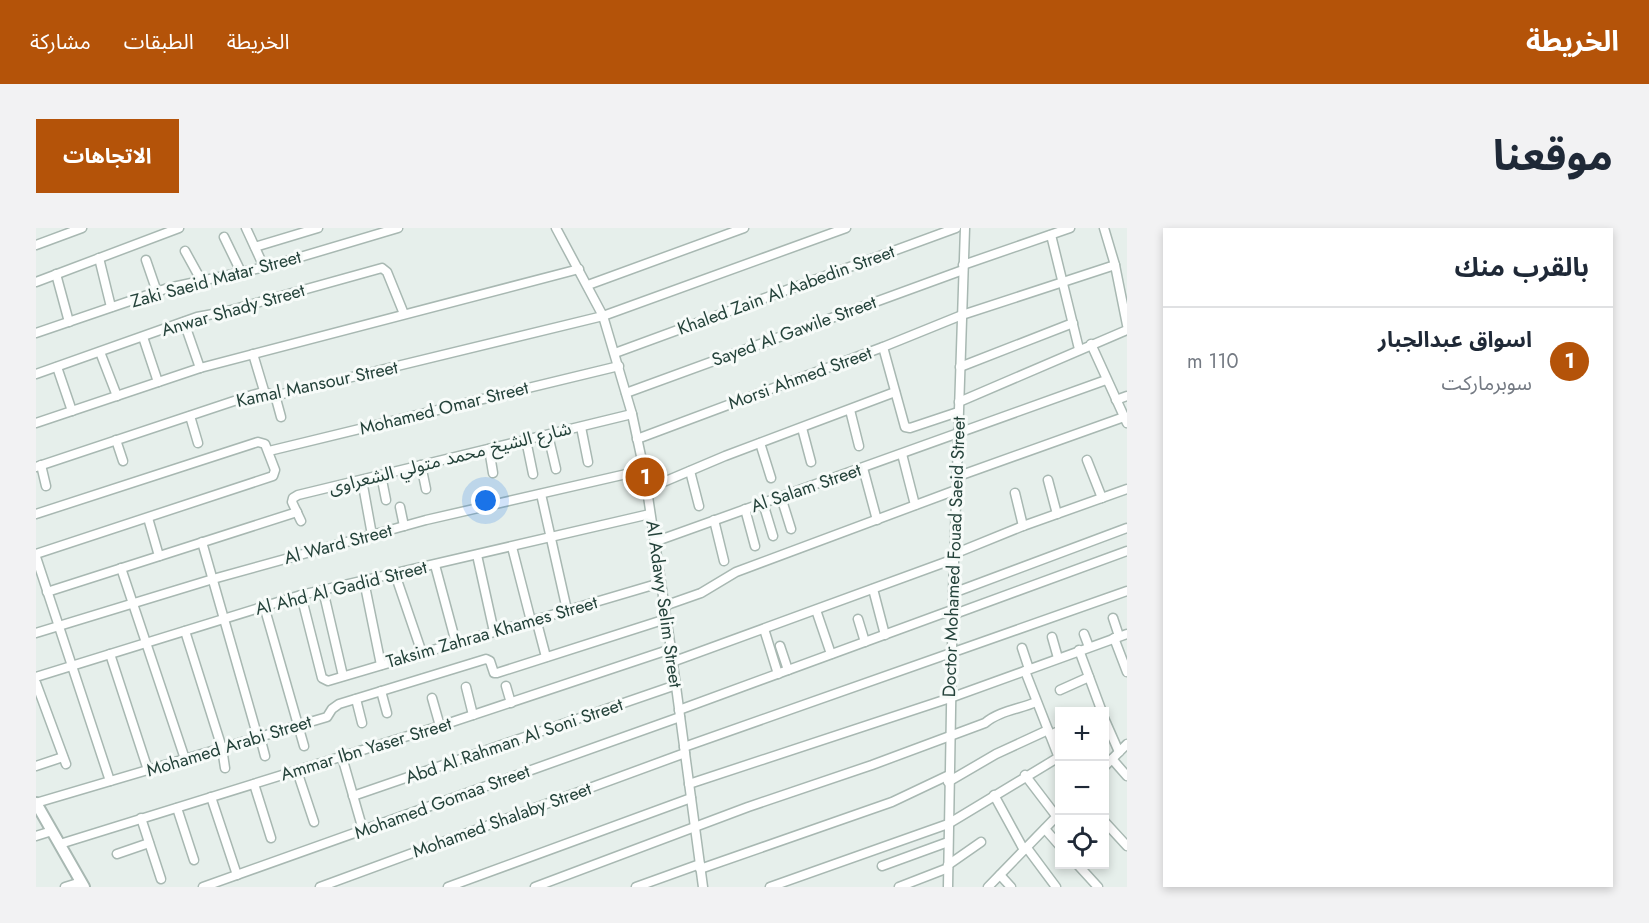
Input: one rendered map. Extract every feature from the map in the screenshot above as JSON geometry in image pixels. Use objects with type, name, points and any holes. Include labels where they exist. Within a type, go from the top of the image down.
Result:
[{"type":"street","points":[[36,245],[71,230],[82,228]]},
{"type":"street","points":[[36,282],[179,228]]},
{"type":"street","points":[[246,228],[264,267]]},
{"type":"street","points":[[255,247],[318,228]]},
{"type":"street","name":"Zaki Saeid Matar Street","points":[[36,333],[157,292],[264,267],[398,228]]},
{"type":"street","name":"Al Adawy Selim Street","points":[[556,228],[603,316],[632,414],[651,514],[703,887]]},
{"type":"street","points":[[588,285],[744,228]]},
{"type":"street","name":"Kamal Mansour Street","points":[[38,466],[252,395],[275,395],[603,316],[846,228]]},
{"type":"street","name":"Khaled Zain Al Aabedin Street","points":[[615,352],[956,228]]},
{"type":"street","name":"Doctor Mohamed Fouad Saeid Street","points":[[948,887],[952,613],[965,228]]},
{"type":"street","name":"Sayed Al Gawile Street","points":[[626,393],[1070,228]]},
{"type":"street","points":[[1104,228],[1115,266],[1127,325]]},
{"type":"street","points":[[1051,235],[1080,349]]},
{"type":"street","points":[[224,237],[241,272]]},
{"type":"street","points":[[185,251],[201,280]]},
{"type":"street","points":[[99,258],[111,307]]},
{"type":"street","points":[[146,260],[157,292]]},
{"type":"street","name":"Morsi Ahmed Street","points":[[637,439],[962,315],[1115,266]]},
{"type":"street","name":"Anwar Shady Street","points":[[36,374],[184,322],[382,268],[387,272],[404,314]]},
{"type":"street","points":[[36,423],[200,368],[579,269]]},
{"type":"street","points":[[56,274],[69,322]]},
{"type":"street","points":[[184,322],[200,368]]},
{"type":"street","points":[[960,367],[1073,323]]},
{"type":"street","points":[[883,347],[903,425],[908,428],[959,407],[1091,344],[1127,330]]},
{"type":"street","points":[[143,337],[158,382]]},
{"type":"street","points":[[956,477],[1125,420],[1091,344]]},
{"type":"street","points":[[100,351],[117,396]]},
{"type":"street","points":[[253,354],[265,394]]},
{"type":"street","name":"Mohamed Omar Street","points":[[269,451],[619,366]]},
{"type":"street","points":[[57,367],[72,411]]},
{"type":"street","name":"Al Salam Street","points":[[654,542],[1107,380]]},
{"type":"street","points":[[647,489],[895,392]]},
{"type":"street","points":[[275,395],[281,417]]},
{"type":"street","points":[[1116,400],[1127,396]]},
{"type":"street","points":[[850,410],[859,446]]},
{"type":"street","name":"شارع الشيخ محمد متولي الشعراوى","points":[[202,542],[299,517],[292,502],[295,496],[632,414]]},
{"type":"street","points":[[190,416],[198,443]]},
{"type":"street","points":[[581,427],[588,462]]},
{"type":"street","points":[[802,428],[811,462]]},
{"type":"street","points":[[548,435],[556,469]]},
{"type":"street","points":[[116,440],[123,461]]},
{"type":"street","points":[[526,440],[533,474]]},
{"type":"street","points":[[36,514],[254,443],[265,444],[275,470],[273,477],[36,556],[110,781]]},
{"type":"street","points":[[760,443],[771,478]]},
{"type":"street","points":[[489,449],[494,473]]},
{"type":"street","points":[[902,454],[915,506]]},
{"type":"street","points":[[1087,460],[1102,498]]},
{"type":"street","points":[[421,465],[426,489]]},
{"type":"street","points":[[38,466],[46,486]]},
{"type":"street","points":[[863,468],[877,520]]},
{"type":"street","name":"Al Ward Street","points":[[36,633],[213,579],[404,526],[644,470]]},
{"type":"street","points":[[690,471],[699,506]]},
{"type":"street","points":[[381,475],[386,500]]},
{"type":"street","points":[[362,480],[372,535]]},
{"type":"street","points":[[1048,480],[1057,514]]},
{"type":"street","points":[[672,662],[873,589],[1023,526],[1127,489]]},
{"type":"street","points":[[664,606],[701,593],[736,572],[956,490]]},
{"type":"street","points":[[541,494],[567,610]]},
{"type":"street","points":[[1015,494],[1023,526]]},
{"type":"street","points":[[781,497],[791,529]]},
{"type":"street","points":[[763,503],[773,537]]},
{"type":"street","points":[[400,507],[404,526]]},
{"type":"street","points":[[745,509],[755,546]]},
{"type":"street","name":"Al Ahd Al Gadid Street","points":[[36,677],[301,595],[651,514]]},
{"type":"street","points":[[148,518],[159,556]]},
{"type":"street","points":[[714,520],[724,561]]},
{"type":"street","points":[[953,593],[1127,528]]},
{"type":"street","points":[[47,592],[202,542],[265,756]]},
{"type":"street","points":[[512,547],[546,657],[666,619]]},
{"type":"street","name":"Mohamed Gomaa Street","points":[[202,887],[680,713],[831,654],[1127,551]]},
{"type":"street","points":[[477,555],[495,632]]},
{"type":"street","points":[[435,565],[456,643]]},
{"type":"street","points":[[121,568],[185,759]]},
{"type":"street","points":[[395,574],[422,653]]},
{"type":"street","points":[[364,581],[381,665]]},
{"type":"street","name":"Taksim Zahraa Khames Street","points":[[301,595],[324,680],[328,681],[660,583]]},
{"type":"street","points":[[873,589],[885,635]]},
{"type":"street","points":[[323,590],[343,676]]},
{"type":"street","name":"Mohamed Shalaby Street","points":[[320,887],[685,750],[1127,591]]},
{"type":"street","points":[[264,606],[304,746]]},
{"type":"street","points":[[816,610],[831,654]]},
{"type":"street","points":[[1113,618],[1120,636],[1127,672]]},
{"type":"street","points":[[858,619],[865,642]]},
{"type":"street","points":[[764,628],[778,674]]},
{"type":"street","points":[[185,631],[222,748],[225,768]]},
{"type":"street","points":[[1084,634],[1089,647]]},
{"type":"street","points":[[689,784],[950,698],[1120,636]]},
{"type":"street","points":[[1052,637],[1058,658]]},
{"type":"street","points":[[780,646],[788,670]]},
{"type":"street","points":[[1022,648],[1036,702],[1049,733],[1055,741]]},
{"type":"street","name":"Ammar Ibn Yaser Street","points":[[60,844],[440,726],[671,649]]},
{"type":"street","points":[[1079,650],[1100,707]]},
{"type":"street","points":[[110,654],[148,770]]},
{"type":"street","name":"Mohamed Arabi Street","points":[[36,803],[327,717],[335,706],[485,659],[489,660],[496,673],[546,657]]},
{"type":"street","points":[[1060,690],[1089,677]]},
{"type":"street","points":[[36,683],[65,760],[36,766]]},
{"type":"street","points":[[506,686],[510,703]]},
{"type":"street","name":"Abd Al Rahman Al Soni Street","points":[[353,796],[676,686]]},
{"type":"street","points":[[466,687],[473,715]]},
{"type":"street","points":[[381,691],[387,713]]},
{"type":"street","points":[[432,698],[440,726]]},
{"type":"street","points":[[356,699],[362,723]]},
{"type":"street","points":[[535,887],[748,807],[950,736],[985,723],[1000,714],[1009,713],[1036,702]]},
{"type":"street","points":[[1109,730],[1119,752]]},
{"type":"street","points":[[636,887],[892,802],[949,778],[996,754],[1055,732]]},
{"type":"street","points":[[1109,762],[1127,744]]},
{"type":"street","points":[[342,757],[363,830]]},
{"type":"street","points":[[771,887],[948,824],[1055,759]]},
{"type":"street","points":[[1112,759],[1127,776]]},
{"type":"street","points":[[297,771],[314,822]]},
{"type":"street","points":[[1026,775],[1055,811]]},
{"type":"street","points":[[254,784],[271,838]]},
{"type":"street","points":[[994,795],[1026,849],[1056,887]]},
{"type":"street","points":[[211,797],[237,875]]},
{"type":"street","points":[[448,887],[691,798]]},
{"type":"street","points":[[36,803],[82,884],[65,887]]},
{"type":"street","points":[[177,808],[194,860]]},
{"type":"street","points":[[141,818],[161,879]]},
{"type":"street","points":[[988,887],[1055,818]]},
{"type":"street","points":[[1109,826],[1127,846]]},
{"type":"street","points":[[1045,829],[1055,840]]},
{"type":"street","points":[[36,836],[52,831]]},
{"type":"street","points":[[882,866],[948,842]]},
{"type":"street","points":[[899,887],[948,866],[981,842]]},
{"type":"street","points":[[117,854],[149,843]]},
{"type":"street","points":[[1082,869],[1098,887]]},
{"type":"street","points":[[1000,875],[1011,887]]},
{"type":"place","name":"اسواق عبدالجبار","points":[[645,477]]}]
